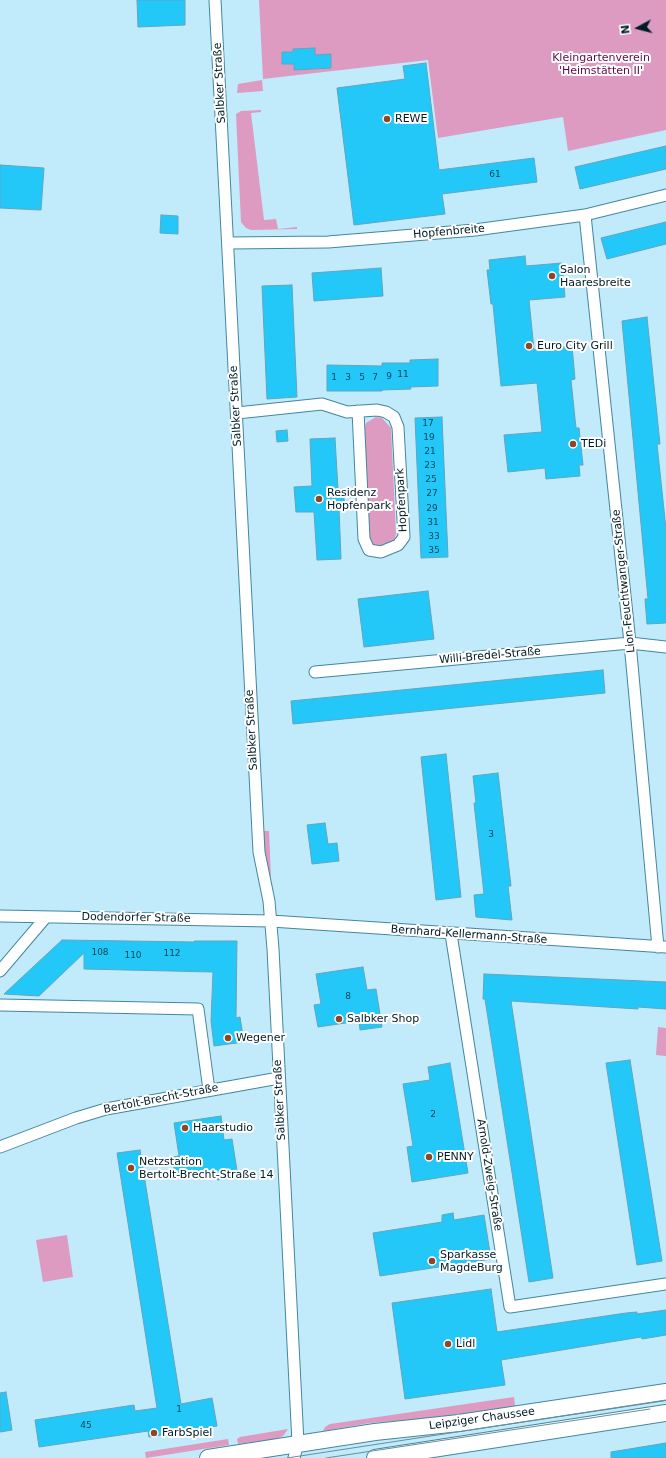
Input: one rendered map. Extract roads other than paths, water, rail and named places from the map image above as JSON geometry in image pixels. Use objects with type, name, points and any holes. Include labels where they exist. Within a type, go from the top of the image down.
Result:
[{"type":"main road","name":"Leipziger Chaussee","points":[[208,1458],[296,1451],[467,1422],[666,1392]]},
{"type":"main road","name":"Leipziger Chaussee","points":[[375,1458],[666,1413]]},
{"type":"street","name":"Salbker Straße","points":[[215,0],[259,852],[271,921],[296,1451]]},
{"type":"street","name":"Hopfenbreite","points":[[228,243],[328,242],[475,230],[585,215],[666,195]]},
{"type":"street","name":"Lion-Feuchtwanger-Straße","points":[[585,215],[662,947]]},
{"type":"street","name":"Hopfenpark","points":[[237,413],[322,404],[347,412],[377,410],[386,412],[394,417],[398,427],[404,537],[398,545],[381,552],[369,550],[364,539],[358,412]]},
{"type":"street","name":"Willi-Bredel-Straße","points":[[315,672],[630,643],[666,647]]},
{"type":"street","name":"Dodendorfer Straße","points":[[0,916],[271,921]]},
{"type":"street","points":[[0,971],[46,917]]},
{"type":"street","name":"Bernhard-Kellermann-Straße","points":[[271,921],[662,947]]},
{"type":"street","name":"Arnold-Zweig-Straße","points":[[451,934],[510,1307],[666,1284]]},
{"type":"street","points":[[0,1005],[198,1009],[209,1090]]},
{"type":"street","name":"Bertolt-Brecht-Straße","points":[[0,1147],[76,1118],[106,1109],[279,1078]]},
{"type":"tram line","points":[[287,1458],[666,1400]]},
{"type":"tram line","points":[[326,1458],[650,1409]]},
{"type":"place","name":"REWE","points":[[387,119]]},
{"type":"place","name":"Salon Haaresbreite","points":[[552,276]]},
{"type":"place","name":"Euro City Grill","points":[[529,346]]},
{"type":"place","name":"TEDi","points":[[573,444]]},
{"type":"place","name":"Residenz Hopfenpark","points":[[319,499]]},
{"type":"place","name":"Salbker Shop","points":[[339,1019]]},
{"type":"place","name":"Wegener","points":[[228,1038]]},
{"type":"place","name":"Haarstudio","points":[[185,1128]]},
{"type":"place","name":"PENNY","points":[[429,1157]]},
{"type":"place","name":"Netzstation Bertolt-Brecht-Straße 14","points":[[131,1168]]},
{"type":"place","name":"Sparkasse MagdeBurg","points":[[432,1261]]},
{"type":"place","name":"Lidl","points":[[448,1344]]},
{"type":"place","name":"FarbSpiel","points":[[154,1433]]},
{"type":"park label","name":"Kleingartenverein 'Heimstätten II'","points":[[601,64]]}]
